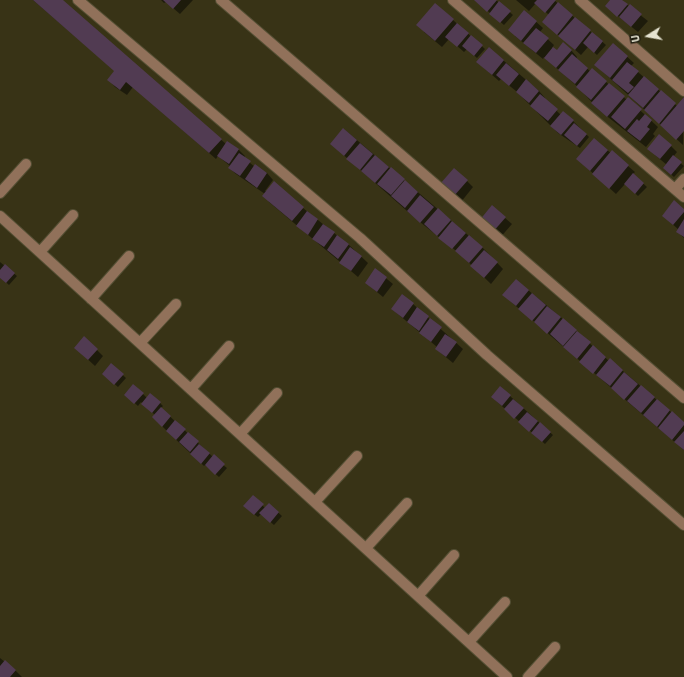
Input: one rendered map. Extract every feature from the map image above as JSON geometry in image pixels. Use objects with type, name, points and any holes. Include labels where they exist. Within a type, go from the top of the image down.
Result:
[{"type":"street","points":[[78,0],[360,238],[487,355],[684,524]]},
{"type":"street","points":[[221,0],[684,398]]},
{"type":"street","points":[[453,0],[684,197]]},
{"type":"street","points":[[580,0],[684,91]]},
{"type":"street","points":[[0,193],[26,164]]},
{"type":"street","points":[[675,189],[684,179]]},
{"type":"street","points":[[40,252],[73,215]]},
{"type":"street","points":[[0,216],[507,677]]},
{"type":"street","points":[[91,299],[129,256]]},
{"type":"street","points":[[140,344],[176,304]]},
{"type":"street","points":[[191,389],[229,346]]},
{"type":"street","points":[[240,434],[277,393]]},
{"type":"street","points":[[315,502],[356,456]]},
{"type":"street","points":[[366,548],[407,503]]},
{"type":"street","points":[[418,596],[454,555]]},
{"type":"street","points":[[469,642],[505,602]]},
{"type":"street","points":[[528,677],[555,647]]},
{"type":"building","points":[[33,0],[63,0],[222,139],[209,153],[126,82],[120,90],[107,80],[114,71]]},
{"type":"building","points":[[163,0],[181,0],[173,9]]},
{"type":"building","points":[[474,0],[497,0],[487,12]]},
{"type":"building","points":[[537,0],[556,0],[545,13],[534,3]]},
{"type":"building","points":[[610,0],[622,0],[628,4],[617,17],[605,6]]},
{"type":"building","points":[[499,1],[511,11],[500,23],[489,14]]},
{"type":"building","points":[[558,2],[573,15],[557,35],[542,22]]},
{"type":"building","points":[[435,3],[454,19],[435,41],[416,25]]},
{"type":"building","points":[[630,4],[642,14],[631,27],[619,17]]},
{"type":"building","points":[[524,10],[537,21],[521,41],[508,30]]},
{"type":"building","points":[[575,17],[591,30],[575,50],[558,36]]},
{"type":"building","points":[[457,23],[469,33],[457,47],[445,37]]},
{"type":"building","points":[[536,28],[549,38],[536,53],[523,43]]},
{"type":"building","points":[[592,32],[603,41],[594,53],[583,43]]},
{"type":"building","points":[[471,35],[483,45],[474,56],[462,46]]},
{"type":"building","points":[[563,42],[572,50],[556,68],[544,58],[553,47],[557,50]]},
{"type":"building","points":[[613,43],[628,56],[610,78],[594,65]]},
{"type":"building","points":[[489,47],[504,60],[492,75],[476,62]]},
{"type":"building","points":[[572,54],[588,68],[575,84],[558,70]]},
{"type":"building","points":[[627,62],[639,71],[629,83],[634,87],[628,93],[612,80]]},
{"type":"building","points":[[506,63],[519,74],[509,86],[496,75]]},
{"type":"building","points":[[592,68],[607,81],[591,100],[576,87]]},
{"type":"building","points":[[644,76],[659,89],[643,108],[628,95]]},
{"type":"building","points":[[526,79],[539,91],[529,103],[516,92]]},
{"type":"building","points":[[609,83],[625,96],[607,117],[591,103]]},
{"type":"building","points":[[661,90],[676,103],[659,124],[644,110]]},
{"type":"building","points":[[540,94],[558,109],[548,121],[530,106]]},
{"type":"building","points":[[628,97],[642,109],[625,129],[611,117]]},
{"type":"building","points":[[684,97],[684,131],[676,140],[660,125]]},
{"type":"building","points":[[563,111],[574,120],[561,135],[550,126]]},
{"type":"building","points":[[645,114],[652,120],[647,127],[650,129],[640,141],[627,131],[637,119],[639,121]]},
{"type":"building","points":[[574,123],[587,134],[577,146],[564,135]]},
{"type":"building","points":[[343,128],[357,140],[344,156],[330,144]]},
{"type":"building","points":[[659,134],[672,145],[660,159],[647,149]]},
{"type":"building","points":[[594,138],[608,150],[590,171],[576,159]]},
{"type":"building","points":[[227,141],[239,149],[229,164],[217,156]]},
{"type":"building","points":[[360,143],[373,154],[360,170],[346,159]]},
{"type":"building","points":[[612,150],[629,165],[609,189],[592,174]]},
{"type":"building","points":[[239,153],[251,161],[240,176],[228,168]]},
{"type":"building","points":[[375,155],[389,167],[375,183],[361,171]]},
{"type":"building","points":[[673,155],[682,162],[671,175],[663,168]]},
{"type":"building","points":[[255,164],[267,173],[257,188],[245,179]]},
{"type":"building","points":[[391,167],[405,179],[391,195],[377,184]]},
{"type":"building","points":[[454,168],[468,180],[454,196],[440,184]]},
{"type":"building","points":[[633,173],[644,183],[635,194],[624,184]]},
{"type":"building","points":[[405,180],[418,192],[405,208],[391,196]]},
{"type":"building","points":[[274,181],[304,207],[292,221],[262,196]]},
{"type":"building","points":[[420,195],[434,207],[420,223],[407,211]]},
{"type":"building","points":[[674,200],[684,209],[684,212],[673,225],[662,216]]},
{"type":"building","points":[[492,205],[506,217],[492,233],[479,221]]},
{"type":"building","points":[[438,208],[451,220],[437,236],[424,224]]},
{"type":"building","points":[[307,211],[318,219],[308,235],[296,226]]},
{"type":"building","points":[[684,219],[684,237],[676,232]]},
{"type":"building","points":[[452,221],[466,233],[452,249],[438,238]]},
{"type":"building","points":[[323,224],[335,232],[324,247],[312,239]]},
{"type":"building","points":[[337,235],[349,244],[338,259],[327,250]]},
{"type":"building","points":[[469,235],[483,247],[469,263],[455,251]]},
{"type":"building","points":[[350,247],[362,256],[351,271],[339,263]]},
{"type":"building","points":[[484,250],[498,262],[484,278],[470,266]]},
{"type":"building","points":[[5,264],[15,273],[6,283],[0,278],[0,270]]},
{"type":"building","points":[[375,268],[387,277],[377,292],[365,283]]},
{"type":"building","points":[[516,279],[529,290],[516,306],[502,295]]},
{"type":"building","points":[[532,293],[546,305],[532,321],[518,309]]},
{"type":"building","points":[[402,294],[414,303],[403,318],[391,309]]},
{"type":"building","points":[[547,306],[561,317],[547,334],[534,322]]},
{"type":"building","points":[[417,307],[429,316],[419,331],[407,322]]},
{"type":"building","points":[[430,318],[442,327],[431,342],[419,333]]},
{"type":"building","points":[[563,318],[577,330],[563,346],[550,334]]},
{"type":"building","points":[[577,331],[591,342],[577,359],[563,347]]},
{"type":"building","points":[[445,334],[457,342],[446,357],[435,349]]},
{"type":"building","points":[[84,336],[98,349],[88,360],[74,348]]},
{"type":"building","points":[[593,345],[606,357],[593,374],[579,362]]},
{"type":"building","points":[[610,358],[623,370],[610,386],[596,375]]},
{"type":"building","points":[[111,363],[124,374],[114,385],[102,374]]},
{"type":"building","points":[[624,372],[638,384],[624,400],[611,388]]},
{"type":"building","points":[[133,384],[144,393],[134,404],[124,395]]},
{"type":"building","points":[[641,385],[655,397],[641,413],[627,401]]},
{"type":"building","points":[[500,386],[511,395],[502,406],[491,397]]},
{"type":"building","points":[[150,393],[161,402],[152,413],[141,404]]},
{"type":"building","points":[[513,399],[524,408],[514,419],[504,409]]},
{"type":"building","points":[[657,399],[670,410],[657,427],[643,415]]},
{"type":"building","points":[[161,407],[171,416],[162,427],[152,417]]},
{"type":"building","points":[[672,411],[684,422],[684,425],[672,440],[658,428]]},
{"type":"building","points":[[527,412],[538,421],[529,432],[518,422]]},
{"type":"building","points":[[175,420],[186,429],[176,440],[166,431]]},
{"type":"building","points":[[540,422],[551,432],[542,442],[531,433]]},
{"type":"building","points":[[684,431],[684,450],[674,442]]},
{"type":"building","points":[[188,432],[199,441],[190,452],[179,442]]},
{"type":"building","points":[[199,444],[210,453],[201,464],[190,454]]},
{"type":"building","points":[[214,454],[225,464],[215,475],[205,465]]},
{"type":"building","points":[[253,495],[264,504],[254,515],[243,506]]},
{"type":"building","points":[[269,503],[279,512],[270,523],[259,513]]},
{"type":"building","points":[[5,660],[16,670],[10,677],[0,677],[0,666]]}]
